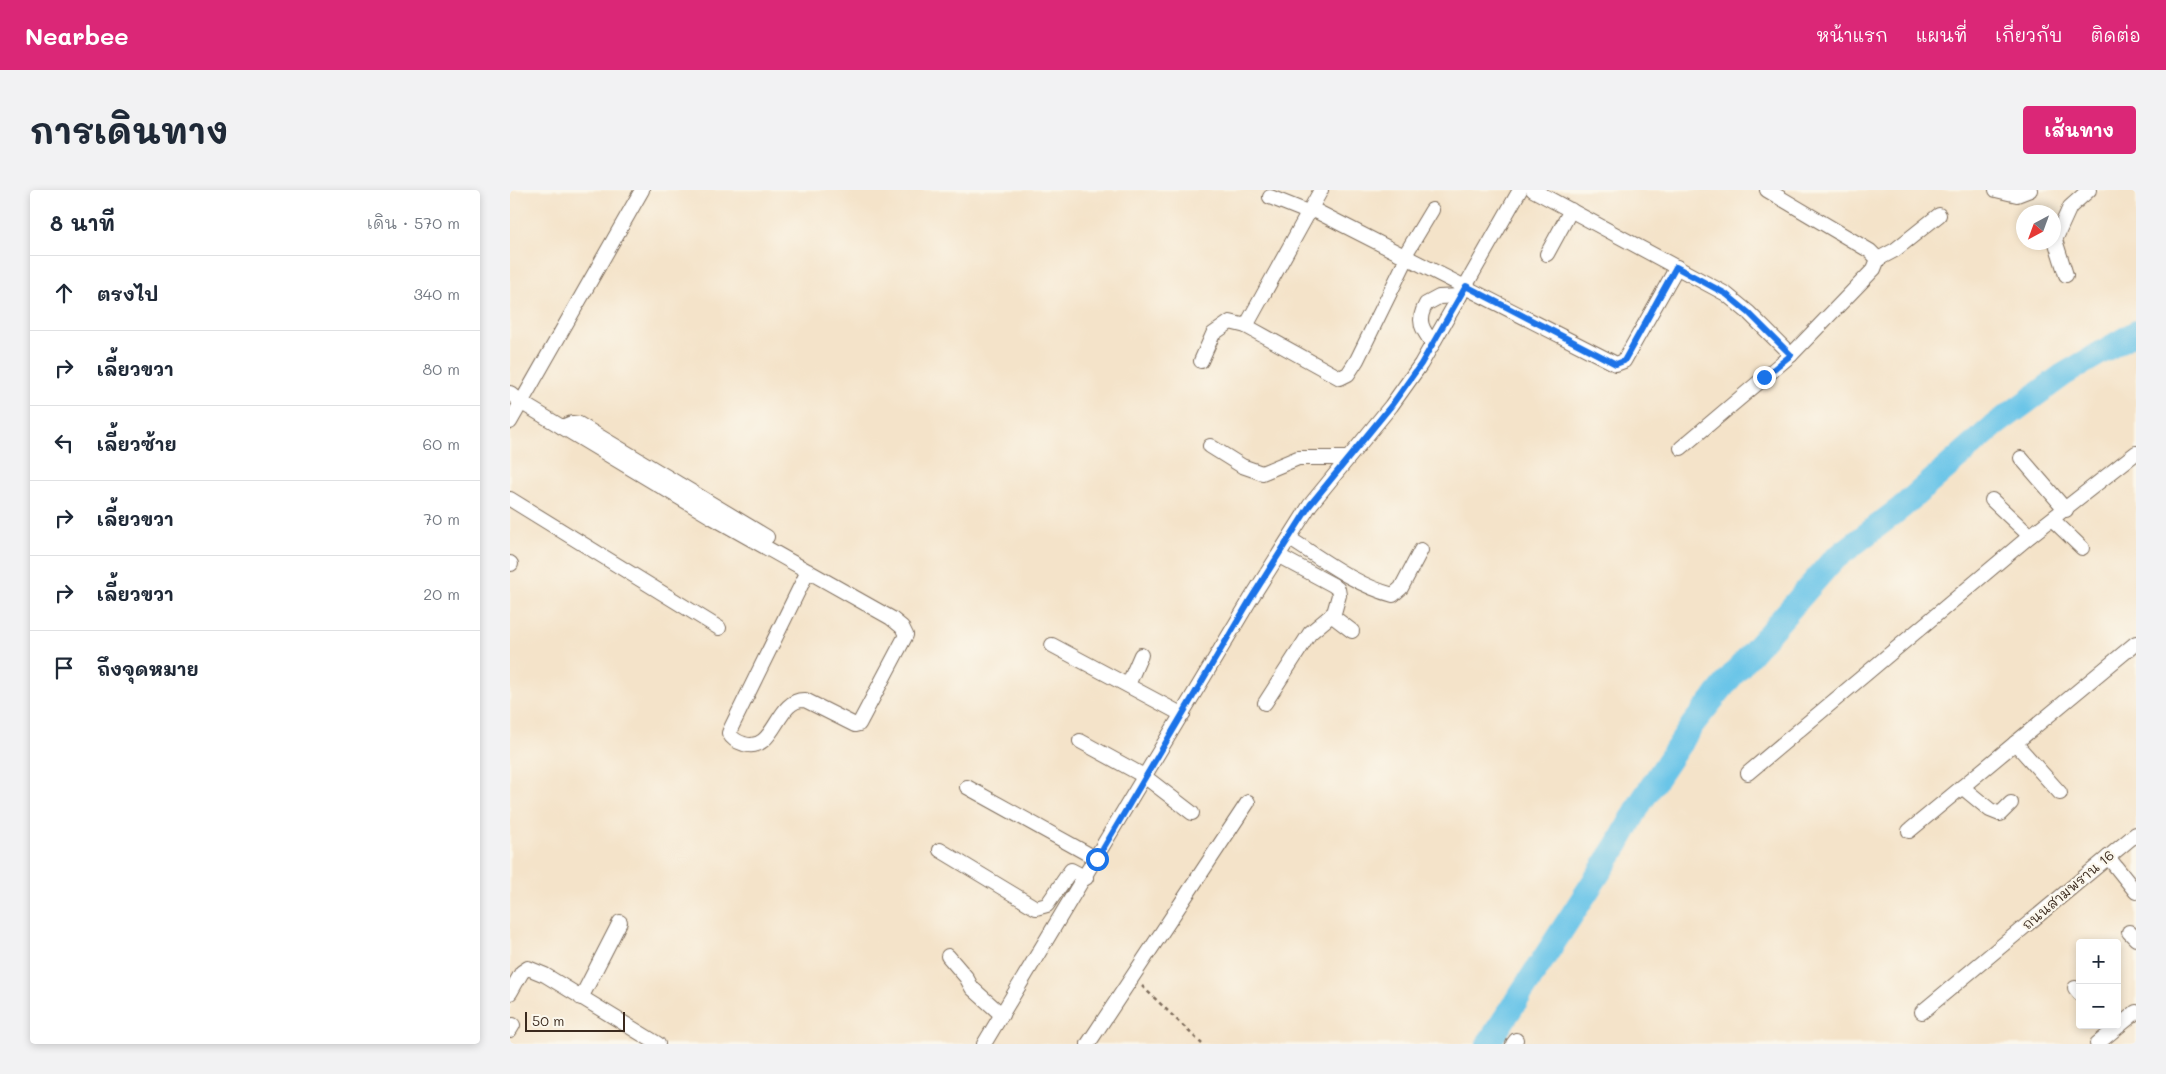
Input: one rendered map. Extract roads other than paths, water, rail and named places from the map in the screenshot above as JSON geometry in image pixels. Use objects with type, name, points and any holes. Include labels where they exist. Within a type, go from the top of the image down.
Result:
[{"type":"street","points":[[510,422],[642,190]]},
{"type":"street","points":[[1246,326],[1321,190]]},
{"type":"street","points":[[984,1044],[1086,878],[1144,776],[1310,505],[1391,406],[1433,344],[1520,190]]},
{"type":"street","points":[[1533,190],[1726,294],[1749,313],[1791,355]]},
{"type":"street","points":[[1767,190],[1870,252],[1878,259]]},
{"type":"street","points":[[1996,190],[2017,195],[2030,190]]},
{"type":"street","points":[[2066,274],[2055,240],[2070,207],[2089,190]]},
{"type":"street","points":[[1270,197],[1311,211],[1406,256],[1463,291],[1616,364],[1624,361],[1676,267]]},
{"type":"street","points":[[1201,362],[1213,334],[1230,322],[1246,326],[1340,378],[1348,374],[1357,360],[1406,256],[1432,210]]},
{"type":"street","points":[[1546,254],[1571,210]]},
{"type":"street","points":[[1681,448],[1791,355],[1874,269],[1878,259],[1895,250],[1940,215]]},
{"type":"street","points":[[1433,344],[1421,329],[1420,322],[1426,304],[1439,297],[1463,291]]},
{"type":"street","points":[[510,393],[522,403],[710,516],[892,618],[902,627],[906,635],[859,724],[855,726],[805,700],[792,701],[762,743],[754,746],[743,744],[732,738],[729,732],[808,571]]},
{"type":"street","points":[[562,427],[572,423],[579,424],[767,537]]},
{"type":"street","points":[[1210,446],[1242,466],[1262,473],[1298,458],[1347,458]]},
{"type":"street","points":[[1748,773],[2030,536],[2066,510],[2136,453]]},
{"type":"street","points":[[2021,458],[2066,510]]},
{"type":"street","points":[[510,499],[719,628]]},
{"type":"street","points":[[1992,500],[2030,536]]},
{"type":"street","points":[[2053,520],[2082,548]]},
{"type":"street","points":[[1290,539],[1355,579],[1380,592],[1393,595],[1401,588],[1421,550]]},
{"type":"street","points":[[1264,703],[1310,633],[1331,615],[1339,595],[1338,589],[1279,556]]},
{"type":"street","points":[[1331,615],[1352,632]]},
{"type":"street","points":[[1910,831],[2136,643]]},
{"type":"street","points":[[1052,645],[1183,715]]},
{"type":"street","points":[[1128,685],[1141,655]]},
{"type":"street","points":[[1080,741],[1144,776],[1192,813]]},
{"type":"street","points":[[2015,743],[2060,794]]},
{"type":"street","points":[[967,787],[1097,859]]},
{"type":"street","points":[[1962,787],[1990,810],[2000,814],[2011,803]]},
{"type":"street","points":[[1088,1044],[1248,802]]},
{"type":"street","name":"ถนนสามพราน 16","points":[[1922,1012],[2136,834]]},
{"type":"street","points":[[940,850],[1036,908],[1047,905],[1071,870],[1086,878]]},
{"type":"street","points":[[2108,857],[2136,892]]},
{"type":"street","points":[[581,998],[620,922]]},
{"type":"street","points":[[948,956],[966,977],[972,988],[1002,1015]]},
{"type":"street","points":[[510,993],[518,978],[528,968],[658,1044]]},
{"type":"street","points":[[2121,1021],[2136,1012]]},
{"type":"street","points":[[2097,1044],[2108,1029]]},
{"type":"waterway","points":[[1488,1044],[1618,844],[1641,802],[1693,724],[1730,678],[1832,561],[1902,507],[1995,425],[2063,375],[2136,332]]}]
